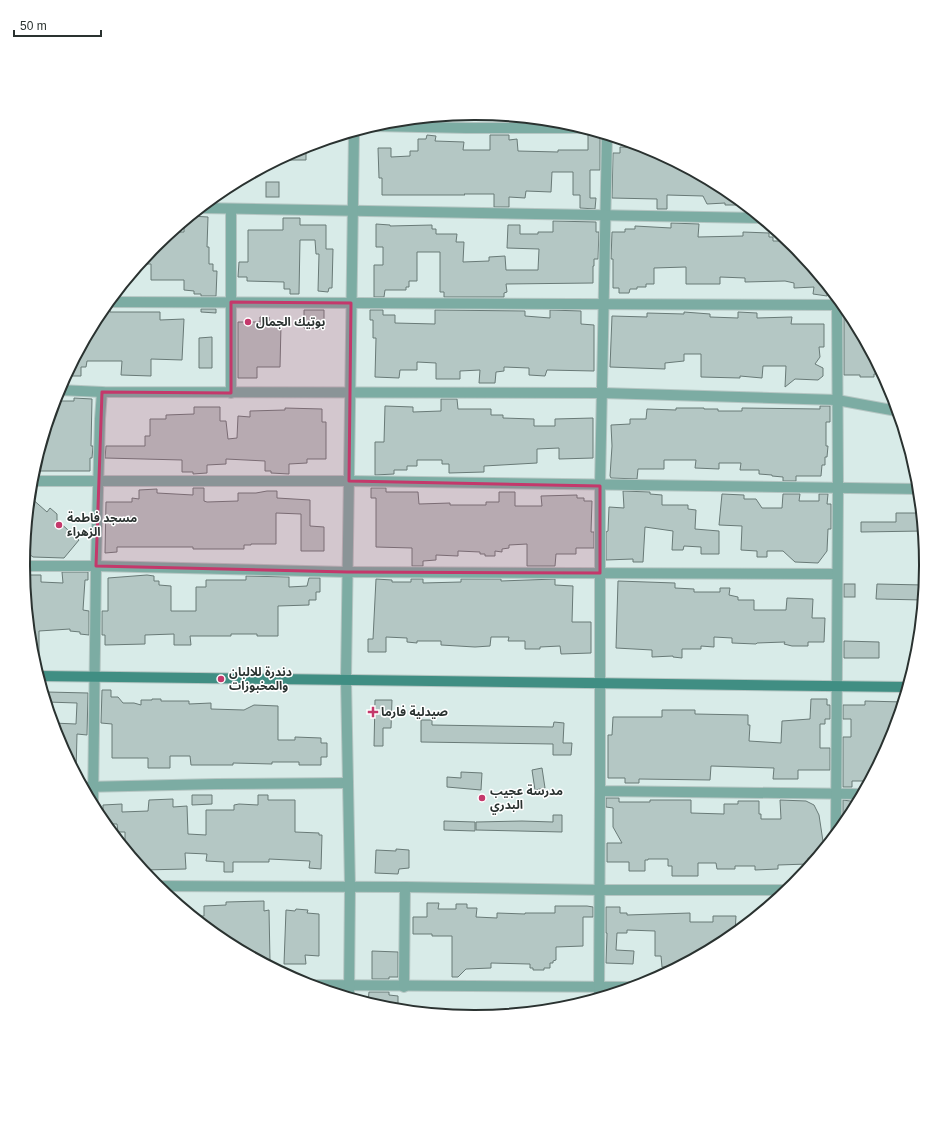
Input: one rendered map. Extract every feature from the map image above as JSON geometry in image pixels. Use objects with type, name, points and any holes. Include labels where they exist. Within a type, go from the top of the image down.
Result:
[{"type":"street","points":[[401,127],[555,128]]},
{"type":"street","points":[[349,991],[350,887],[346,679],[354,138]]},
{"type":"street","points":[[599,991],[601,682],[600,486],[607,141]]},
{"type":"street","points":[[209,208],[352,212],[752,218]]},
{"type":"street","points":[[231,209],[231,393]]},
{"type":"street","points":[[116,302],[604,304],[833,302]]},
{"type":"street","points":[[836,823],[838,487],[836,400],[838,309]]},
{"type":"street","points":[[66,390],[231,393],[602,392],[836,400],[891,411]]},
{"type":"street","points":[[88,784],[94,676],[98,480],[102,392]]},
{"type":"street","points":[[39,481],[348,481],[600,486],[912,489]]},
{"type":"street","points":[[30,566],[96,566],[347,572],[837,574]]},
{"type":"street","points":[[44,676],[902,687]]},
{"type":"street","points":[[90,787],[348,783]]},
{"type":"street","points":[[600,791],[855,794]]},
{"type":"street","points":[[167,886],[777,890]]},
{"type":"street","points":[[404,987],[405,887]]},
{"type":"street","points":[[329,985],[597,992]]},
{"type":"highlighted area","points":[[231,302],[351,303],[349,481],[600,486],[600,573],[347,572],[96,566],[102,392],[231,393]]},
{"type":"building","points":[[427,135],[436,136],[435,141],[464,142],[463,150],[490,150],[490,135],[509,135],[509,140],[517,139],[518,151],[558,152],[558,150],[588,150],[588,136],[600,139],[600,170],[590,170],[590,198],[596,198],[595,209],[580,208],[580,195],[573,195],[573,172],[552,172],[551,192],[526,191],[525,198],[509,197],[509,207],[494,207],[494,194],[382,195],[382,178],[379,178],[378,148],[391,148],[391,157],[410,156],[410,151],[418,151],[418,139],[426,139]]},
{"type":"building","points":[[620,147],[626,147],[645,154],[697,180],[735,205],[725,205],[725,203],[707,204],[703,196],[667,195],[667,209],[657,209],[657,199],[612,198],[613,153],[620,153]]},
{"type":"building","points":[[306,153],[306,160],[291,160]]},
{"type":"building","points":[[266,182],[279,182],[279,197],[266,197]]},
{"type":"building","points":[[199,216],[208,217],[207,247],[209,247],[209,264],[213,264],[213,271],[217,271],[216,296],[201,296],[201,294],[194,294],[194,291],[184,290],[184,280],[151,280],[151,264],[148,264],[180,232],[184,232],[184,229]]},
{"type":"building","points":[[283,218],[300,218],[300,225],[326,225],[326,249],[333,249],[332,288],[329,288],[328,292],[318,291],[319,254],[316,254],[315,240],[300,240],[299,294],[290,294],[290,289],[284,289],[284,282],[247,281],[247,277],[238,277],[239,262],[248,262],[248,230],[283,230]]},
{"type":"building","points":[[553,221],[596,222],[596,232],[599,232],[598,259],[594,259],[593,283],[506,284],[507,292],[504,293],[504,297],[444,297],[444,292],[440,292],[440,252],[417,252],[417,281],[409,281],[409,287],[406,287],[406,290],[385,290],[384,297],[374,297],[374,265],[383,265],[383,247],[376,247],[376,224],[390,226],[432,225],[432,229],[436,229],[436,234],[457,234],[456,242],[464,242],[463,262],[489,261],[489,257],[505,256],[506,270],[538,270],[539,249],[507,248],[508,225],[520,225],[520,234],[538,234],[538,232],[553,232]]},
{"type":"building","points":[[671,223],[699,224],[698,237],[743,236],[743,232],[769,233],[769,237],[773,237],[773,241],[778,241],[809,272],[827,296],[813,294],[814,287],[794,288],[794,283],[785,281],[745,282],[745,278],[720,277],[720,284],[686,284],[686,267],[654,268],[654,284],[646,284],[646,287],[630,289],[629,293],[619,293],[619,288],[613,288],[613,259],[611,259],[612,232],[625,232],[625,229],[635,229],[635,226],[671,228]]},
{"type":"building","points":[[201,309],[216,309],[216,313],[201,312]]},
{"type":"building","points":[[304,310],[324,310],[324,329],[304,328]]},
{"type":"building","points":[[370,310],[383,310],[383,315],[395,315],[395,323],[435,324],[435,310],[525,311],[525,316],[550,318],[550,310],[581,311],[581,324],[594,325],[594,371],[547,370],[545,376],[529,375],[529,368],[504,367],[504,371],[496,372],[495,383],[479,383],[480,370],[460,371],[460,379],[436,379],[436,363],[417,362],[417,370],[400,370],[399,378],[375,377],[376,338],[373,338],[373,320],[370,320]]},
{"type":"building","points":[[110,311],[160,312],[160,320],[184,319],[182,360],[151,359],[151,376],[121,375],[122,361],[87,361],[86,367],[81,367],[81,376],[72,376],[90,343]]},
{"type":"building","points":[[684,312],[710,314],[710,317],[738,318],[738,312],[757,313],[757,318],[792,317],[791,324],[824,324],[824,347],[819,347],[820,357],[815,364],[823,368],[823,376],[818,380],[795,379],[785,387],[786,366],[763,366],[762,378],[740,376],[740,378],[701,377],[701,354],[684,354],[684,361],[665,363],[665,369],[610,367],[612,316],[647,317],[647,313],[684,314]]},
{"type":"building","points":[[260,317],[269,317],[269,325],[281,325],[280,367],[257,367],[257,378],[238,378],[238,322],[260,322]]},
{"type":"building","points":[[844,318],[876,374],[874,374],[874,377],[844,375]]},
{"type":"building","points":[[212,337],[212,368],[199,368],[199,338]]},
{"type":"building","points":[[74,398],[92,399],[91,446],[93,446],[92,458],[90,458],[90,471],[40,471],[45,450],[62,401],[74,401]]},
{"type":"building","points":[[441,399],[457,399],[458,409],[491,409],[491,415],[503,415],[503,418],[534,419],[534,426],[555,426],[555,419],[593,418],[593,458],[559,459],[559,448],[537,449],[537,463],[484,466],[484,472],[449,473],[449,464],[442,464],[442,460],[417,460],[417,466],[407,466],[407,470],[394,470],[394,474],[375,475],[375,442],[384,442],[385,406],[413,407],[413,412],[441,411]]},
{"type":"building","points":[[820,406],[830,406],[830,422],[826,422],[826,446],[828,446],[827,457],[825,457],[825,465],[822,465],[821,476],[796,476],[796,481],[783,481],[783,477],[759,474],[759,470],[740,470],[741,463],[719,463],[719,469],[695,468],[696,460],[664,460],[664,469],[638,469],[637,479],[611,478],[610,476],[612,446],[611,425],[630,424],[630,419],[646,419],[647,409],[676,410],[676,408],[704,408],[718,409],[718,411],[742,411],[742,408],[820,409]]},
{"type":"building","points":[[194,407],[220,407],[220,421],[226,421],[228,439],[237,438],[238,416],[250,417],[250,411],[285,410],[285,408],[322,409],[322,422],[326,422],[326,459],[307,459],[307,463],[289,464],[289,474],[271,473],[271,471],[265,471],[265,461],[226,459],[226,464],[207,465],[207,473],[193,474],[193,472],[182,472],[182,460],[105,458],[106,446],[145,446],[145,436],[150,436],[150,419],[166,419],[166,415],[194,414]]},
{"type":"building","points":[[193,488],[204,488],[204,501],[207,502],[238,501],[238,493],[256,493],[267,491],[277,491],[277,498],[310,500],[310,526],[324,527],[324,551],[301,551],[301,514],[276,513],[276,544],[244,545],[244,549],[117,547],[117,552],[105,553],[106,502],[132,502],[132,498],[139,499],[139,490],[157,489],[157,493],[193,495]]},
{"type":"building","points":[[371,488],[386,488],[386,492],[418,492],[419,504],[450,503],[450,505],[486,505],[486,502],[499,502],[499,492],[515,492],[515,506],[542,506],[541,496],[577,495],[577,498],[584,498],[584,501],[592,501],[591,532],[594,532],[594,548],[576,548],[576,554],[556,554],[555,566],[527,566],[527,544],[509,545],[509,548],[502,549],[502,552],[495,551],[495,556],[485,556],[485,554],[480,554],[480,552],[458,551],[458,556],[436,555],[436,560],[423,561],[423,566],[412,566],[412,548],[376,547],[376,498],[371,498]]},
{"type":"building","points":[[623,491],[650,492],[650,494],[662,495],[662,505],[688,505],[688,509],[696,510],[695,529],[719,531],[719,554],[701,554],[701,547],[684,546],[683,550],[672,550],[673,531],[645,527],[643,562],[633,562],[633,559],[606,560],[606,532],[608,531],[609,507],[624,508]]},
{"type":"building","points":[[722,494],[744,495],[744,499],[756,499],[762,508],[782,508],[783,494],[800,494],[799,501],[819,501],[819,494],[828,494],[827,504],[831,504],[831,529],[828,529],[827,551],[818,563],[795,562],[783,551],[767,551],[767,557],[757,557],[757,551],[741,550],[742,526],[719,525]]},
{"type":"building","points":[[35,501],[47,512],[50,508],[57,514],[57,520],[79,540],[64,558],[33,557],[30,555],[31,536]]},
{"type":"building","points":[[896,513],[916,513],[917,531],[861,532],[861,522],[896,522]]},
{"type":"building","points":[[62,572],[88,572],[88,580],[85,580],[83,610],[89,611],[89,635],[70,631],[70,629],[39,631],[39,652],[34,623],[30,575],[41,575],[41,582],[63,583]]},
{"type":"building","points":[[147,575],[154,576],[154,581],[159,581],[159,585],[171,586],[171,611],[196,611],[196,587],[206,587],[206,580],[246,580],[246,576],[289,577],[289,587],[307,586],[309,578],[320,578],[320,592],[316,592],[316,600],[309,600],[309,605],[278,606],[278,636],[231,634],[231,636],[190,636],[191,645],[174,645],[174,634],[145,635],[145,644],[105,645],[105,635],[102,635],[102,611],[108,611],[108,578]]},
{"type":"building","points":[[376,579],[392,580],[392,582],[411,582],[411,579],[423,579],[423,583],[461,582],[461,579],[501,579],[501,581],[555,579],[555,585],[573,586],[572,622],[591,622],[591,653],[561,654],[560,646],[540,647],[540,649],[525,649],[525,641],[508,641],[509,637],[491,637],[490,646],[475,647],[441,645],[441,641],[417,641],[417,643],[407,642],[407,638],[386,637],[386,652],[368,652],[368,639],[373,639]]},
{"type":"building","points":[[618,581],[675,583],[675,588],[694,589],[694,592],[720,592],[720,588],[730,588],[729,595],[738,597],[738,600],[754,600],[754,610],[786,610],[787,598],[813,599],[812,618],[825,618],[824,642],[808,642],[808,646],[792,646],[784,644],[785,642],[756,644],[732,643],[732,638],[714,637],[714,647],[701,646],[701,649],[682,649],[682,658],[673,656],[652,657],[652,650],[616,648]]},
{"type":"building","points":[[844,584],[855,584],[855,597],[844,597]]},
{"type":"building","points":[[877,584],[918,585],[917,600],[876,599]]},
{"type":"building","points":[[844,641],[879,642],[879,658],[844,658]]},
{"type":"building","points":[[102,690],[111,690],[111,697],[118,697],[123,703],[134,703],[141,705],[141,700],[161,699],[161,701],[189,701],[189,704],[211,703],[211,709],[244,710],[254,705],[278,706],[278,740],[295,740],[295,737],[321,738],[321,743],[327,743],[327,757],[321,757],[321,765],[299,765],[299,762],[272,762],[272,764],[233,763],[233,765],[191,765],[190,756],[170,756],[170,768],[148,768],[148,758],[112,758],[112,724],[101,723]]},
{"type":"building","points":[[49,692],[88,693],[87,735],[77,734],[76,762],[60,723],[76,724],[77,703],[52,702]]},
{"type":"building","points":[[811,699],[827,699],[827,705],[830,705],[830,719],[825,719],[825,724],[820,724],[820,748],[830,748],[830,770],[798,770],[798,779],[773,779],[774,768],[711,766],[710,780],[639,779],[639,783],[625,783],[625,778],[608,778],[608,735],[612,735],[613,717],[662,717],[662,710],[695,710],[695,714],[748,715],[748,725],[750,725],[749,741],[781,743],[782,721],[810,719]]},
{"type":"building","points":[[375,700],[392,700],[391,728],[383,728],[383,746],[374,746]]},
{"type":"building","points":[[865,701],[897,702],[885,735],[862,781],[852,781],[852,787],[843,787],[843,737],[851,737],[851,719],[843,719],[843,705],[865,705]]},
{"type":"building","points":[[421,720],[432,720],[432,725],[553,727],[554,722],[564,723],[563,743],[572,743],[571,755],[553,755],[553,744],[421,742]]},
{"type":"building","points":[[542,768],[545,788],[535,790],[532,770]]},
{"type":"building","points":[[461,772],[482,773],[481,790],[447,787],[447,777],[461,778]]},
{"type":"building","points":[[192,795],[212,795],[212,804],[192,805]]},
{"type":"building","points":[[258,795],[268,795],[268,800],[295,800],[295,832],[319,833],[319,835],[322,835],[321,869],[309,868],[310,861],[269,859],[269,862],[233,862],[233,872],[224,872],[224,862],[206,861],[207,854],[185,853],[186,869],[151,870],[125,840],[125,832],[119,832],[117,824],[114,824],[103,809],[103,805],[122,804],[122,812],[148,811],[149,800],[173,799],[173,807],[187,806],[188,834],[206,835],[206,810],[234,810],[234,805],[239,804],[258,805]]},
{"type":"building","points":[[606,798],[619,798],[619,802],[691,800],[691,813],[724,814],[724,804],[738,804],[738,801],[759,801],[759,814],[761,814],[761,819],[781,819],[780,800],[806,801],[814,805],[819,815],[823,841],[803,864],[778,865],[778,869],[755,870],[755,866],[735,866],[735,869],[717,869],[716,863],[698,863],[698,876],[672,876],[672,866],[668,866],[668,859],[648,859],[645,860],[645,871],[629,871],[629,862],[607,862],[607,843],[622,843],[613,827],[613,808],[606,807]]},
{"type":"building","points":[[843,800],[851,801],[844,812],[843,813]]},
{"type":"building","points":[[553,815],[562,815],[562,832],[476,830],[476,822],[553,822]]},
{"type":"building","points":[[444,821],[475,822],[475,831],[444,830]]},
{"type":"building","points":[[396,849],[409,850],[409,868],[399,869],[398,874],[375,873],[376,850],[396,851]]},
{"type":"building","points":[[264,901],[264,911],[269,910],[270,960],[228,935],[202,916],[204,916],[204,906],[226,905],[226,902]]},
{"type":"building","points":[[427,903],[439,903],[438,909],[456,909],[456,904],[467,904],[467,908],[477,908],[476,917],[497,918],[497,913],[555,913],[555,906],[587,906],[593,907],[593,917],[583,917],[583,946],[556,947],[556,960],[553,961],[553,963],[550,963],[550,968],[544,968],[544,970],[533,970],[533,968],[530,968],[530,964],[491,963],[491,968],[466,969],[458,977],[452,977],[452,936],[413,934],[413,917],[427,917]]},
{"type":"building","points":[[606,907],[620,907],[620,913],[627,913],[627,915],[690,913],[690,922],[713,922],[713,916],[736,916],[735,925],[697,950],[664,967],[662,967],[661,956],[655,956],[655,931],[627,930],[627,933],[617,933],[616,950],[634,951],[633,964],[606,963]]},
{"type":"building","points":[[296,909],[308,910],[307,913],[319,914],[319,956],[305,955],[306,964],[284,964],[286,910],[295,911]]},
{"type":"building","points":[[372,951],[398,952],[398,977],[389,977],[389,979],[372,979]]},
{"type":"building","points":[[369,992],[389,992],[389,995],[398,996],[398,1003],[388,1001],[369,996]]},
{"type":"place","name":"بوتيك الجمال","points":[[248,322]]},
{"type":"place","name":"مسجد فاطمة الزهراء","points":[[59,525]]},
{"type":"place","name":"دندرة للالبان والمخبوزات","points":[[221,679]]},
{"type":"place","name":"صيدلية فارما","points":[[373,712]]},
{"type":"place","name":"مدرسة عجيب البدري","points":[[482,798]]}]
